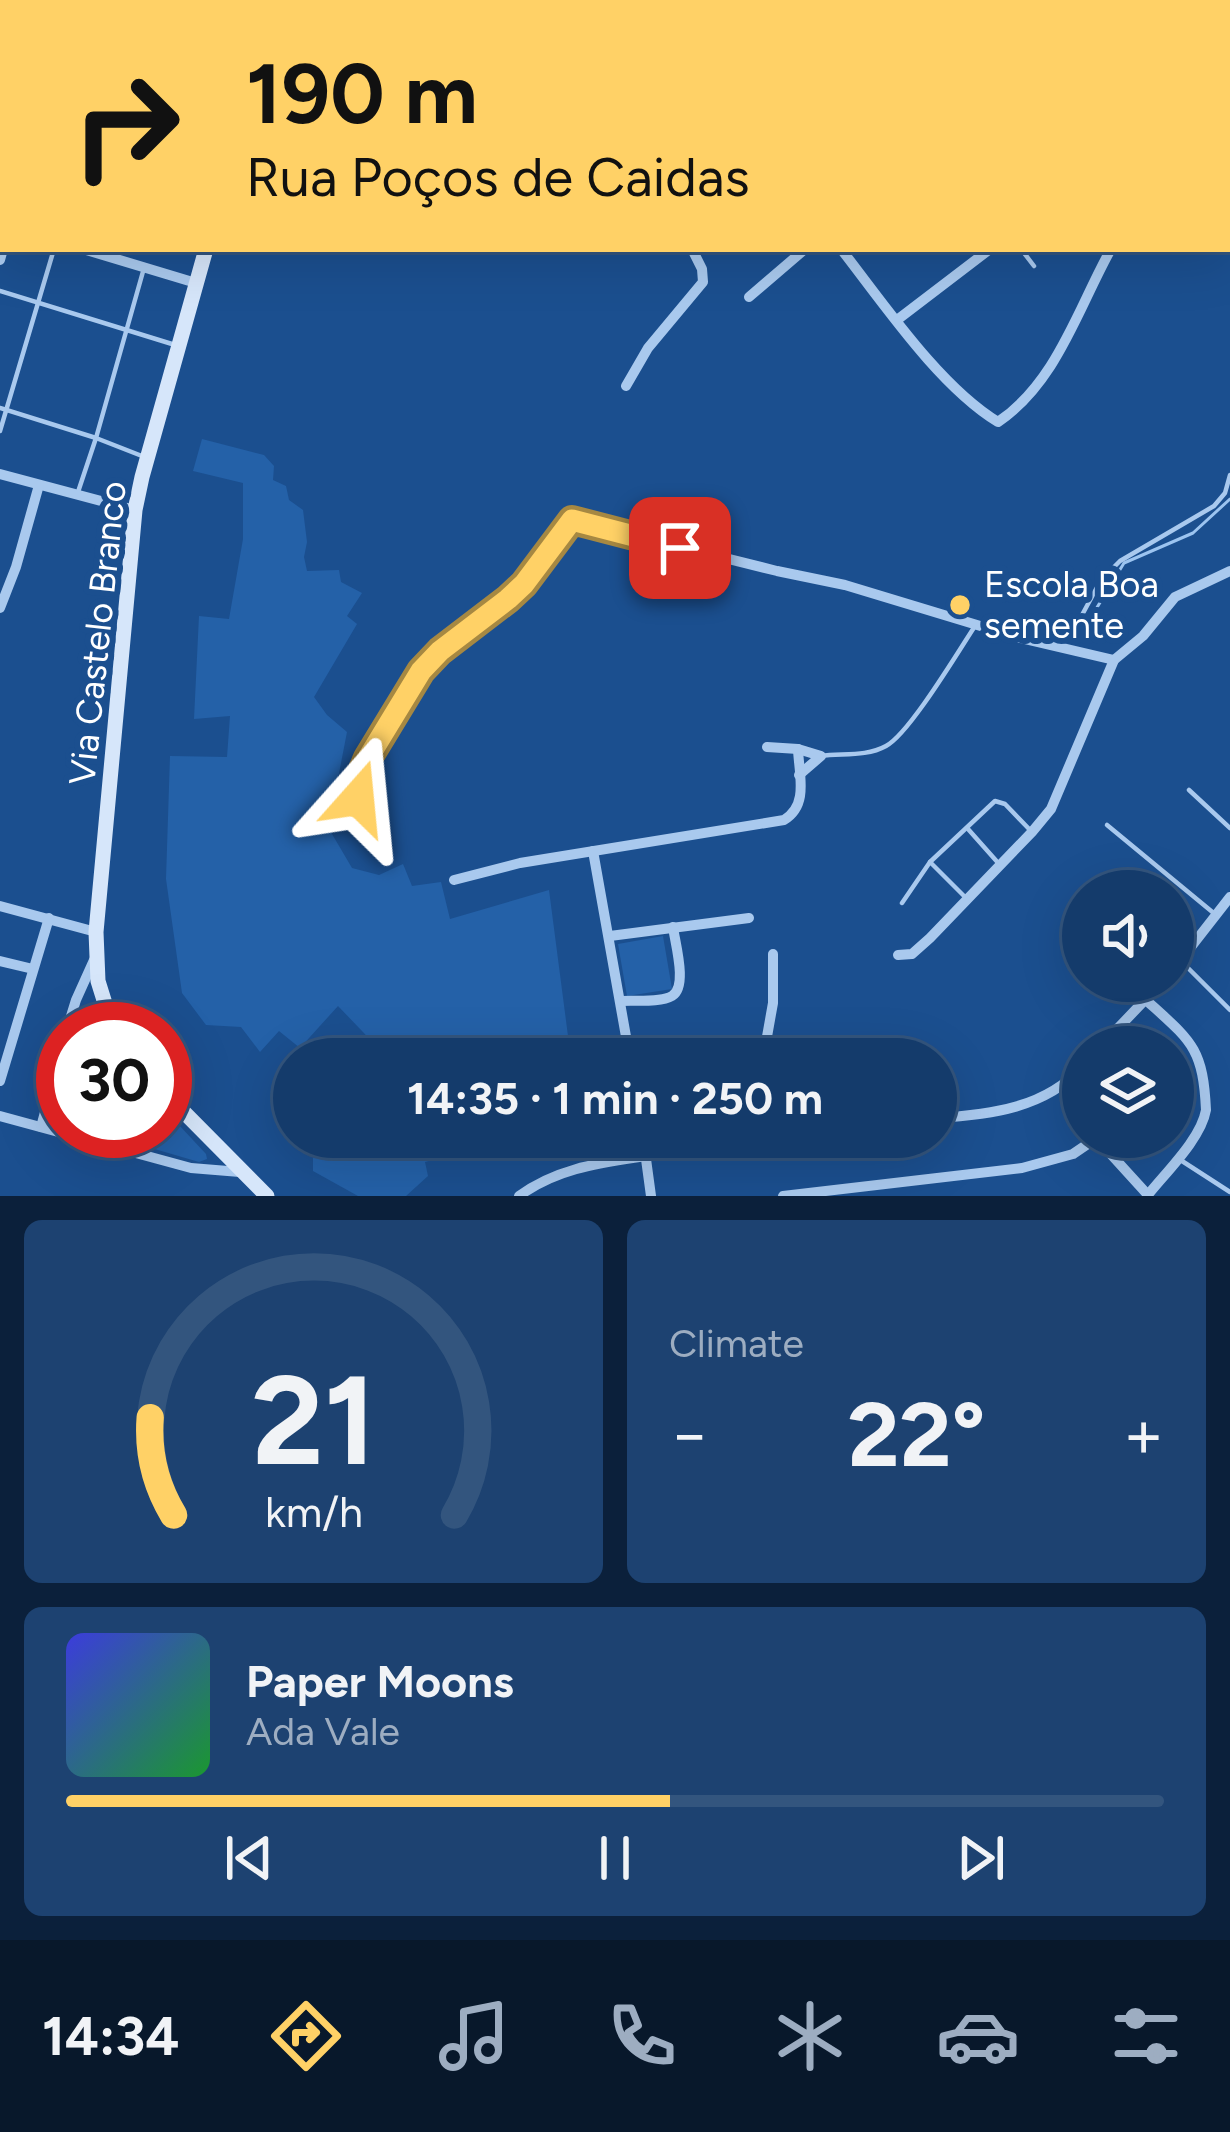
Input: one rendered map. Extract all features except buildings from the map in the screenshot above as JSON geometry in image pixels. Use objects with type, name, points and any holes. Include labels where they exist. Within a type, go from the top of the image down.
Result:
[{"type":"main road","name":"Via Castelo Branco","points":[[103,1002],[95,958],[96,932],[135,510],[205,252]]},
{"type":"main road","points":[[192,1122],[267,1196]]},
{"type":"street","points":[[93,252],[196,284]]},
{"type":"street","points":[[626,386],[648,348],[703,282],[694,252]]},
{"type":"street","points":[[749,297],[802,252]]},
{"type":"street","points":[[846,252],[934,366],[995,422],[1036,384],[1072,331],[1110,252]]},
{"type":"street","points":[[897,320],[986,252]]},
{"type":"street","points":[[0,474],[135,510]]},
{"type":"street","points":[[0,608],[38,484]]},
{"type":"street","points":[[370,826],[358,798],[359,779],[421,671],[524,584],[572,520],[863,589],[976,625],[1114,660]]},
{"type":"street","points":[[898,956],[912,954],[1032,832],[1058,796],[1114,660],[1144,636],[1175,598],[1230,571]]},
{"type":"street","points":[[767,747],[821,756]]},
{"type":"street","points":[[454,880],[520,863],[784,820],[798,810],[798,749]]},
{"type":"street","points":[[799,776],[821,756]]},
{"type":"street","points":[[593,851],[627,1038]]},
{"type":"street","points":[[1194,944],[1228,903]]},
{"type":"street","points":[[0,906],[96,932]]},
{"type":"street","points":[[610,937],[749,917]]},
{"type":"street","points":[[0,1081],[3,1058],[49,918]]},
{"type":"street","points":[[621,1001],[670,997],[677,992],[681,981],[673,927]]},
{"type":"street","points":[[767,1038],[773,1003],[773,954]]},
{"type":"street","points":[[75,1002],[95,958]]},
{"type":"street","points":[[0,961],[33,969]]},
{"type":"street","points":[[1119,1026],[1145,1002]]},
{"type":"street","points":[[1149,1002],[1174,1026]]},
{"type":"street","points":[[1194,1051],[1200,1065],[1205,1119],[1194,1134]]},
{"type":"street","points":[[957,1116],[1036,1101],[1062,1087]]},
{"type":"street","points":[[0,1116],[36,1126]]},
{"type":"street","points":[[154,1158],[191,1168],[240,1172]]},
{"type":"street","points":[[519,1196],[572,1168],[634,1158]]},
{"type":"street","points":[[646,1158],[651,1196]]},
{"type":"street","points":[[783,1196],[1022,1168],[1063,1158]]},
{"type":"street","points":[[1115,1158],[1149,1196],[1177,1158]]},
{"type":"lane","points":[[0,431],[54,252]]},
{"type":"lane","points":[[1023,252],[1034,266]]},
{"type":"lane","points":[[77,495],[144,268]]},
{"type":"lane","points":[[0,291],[178,345]]},
{"type":"lane","points":[[3,409],[147,458]]},
{"type":"lane","points":[[1051,645],[1082,615],[1109,571],[1214,506],[1226,493],[1230,476]]},
{"type":"lane","points":[[821,756],[856,754],[895,740],[976,625]]},
{"type":"lane","points":[[1189,790],[1230,828]]},
{"type":"lane","points":[[902,903],[930,862],[998,801],[1032,832]]},
{"type":"lane","points":[[1107,825],[1216,915]]},
{"type":"lane","points":[[966,827],[1000,866]]},
{"type":"lane","points":[[930,862],[967,899]]},
{"type":"lane","points":[[1194,980],[1230,1010]]},
{"type":"lane","points":[[1179,1158],[1230,1192]]},
{"type":"shaded area","points":[[202,439],[264,455],[274,466],[273,480],[286,486],[289,500],[303,510],[307,571],[339,570],[341,582],[362,593],[347,616],[357,624],[314,697],[347,732],[330,820],[332,834],[352,868],[379,875],[403,864],[412,886],[441,882],[450,919],[549,890],[568,1038],[369,1038],[338,1006],[309,1038],[288,1038],[279,1031],[260,1052],[241,1027],[206,1025],[182,993],[166,879],[170,756],[227,757],[230,716],[194,719],[199,616],[229,619],[243,539],[243,483],[193,471]]},
{"type":"shaded area","points":[[663,936],[672,989],[627,996],[618,944]]},
{"type":"shaded area","points":[[192,1139],[206,1154],[207,1159],[185,1158],[192,1158]]},
{"type":"shaded area","points":[[313,1158],[440,1158],[425,1162],[428,1176],[406,1196],[358,1196],[313,1171]]},
{"type":"waterway","points":[[1090,619],[1124,563],[1193,533],[1230,499]]},
{"type":"place","name":"Escola Boa semente","points":[[960,605]]},
{"type":"route","points":[[358,798],[359,779],[368,758],[421,671],[524,584],[572,520],[680,548]]}]
